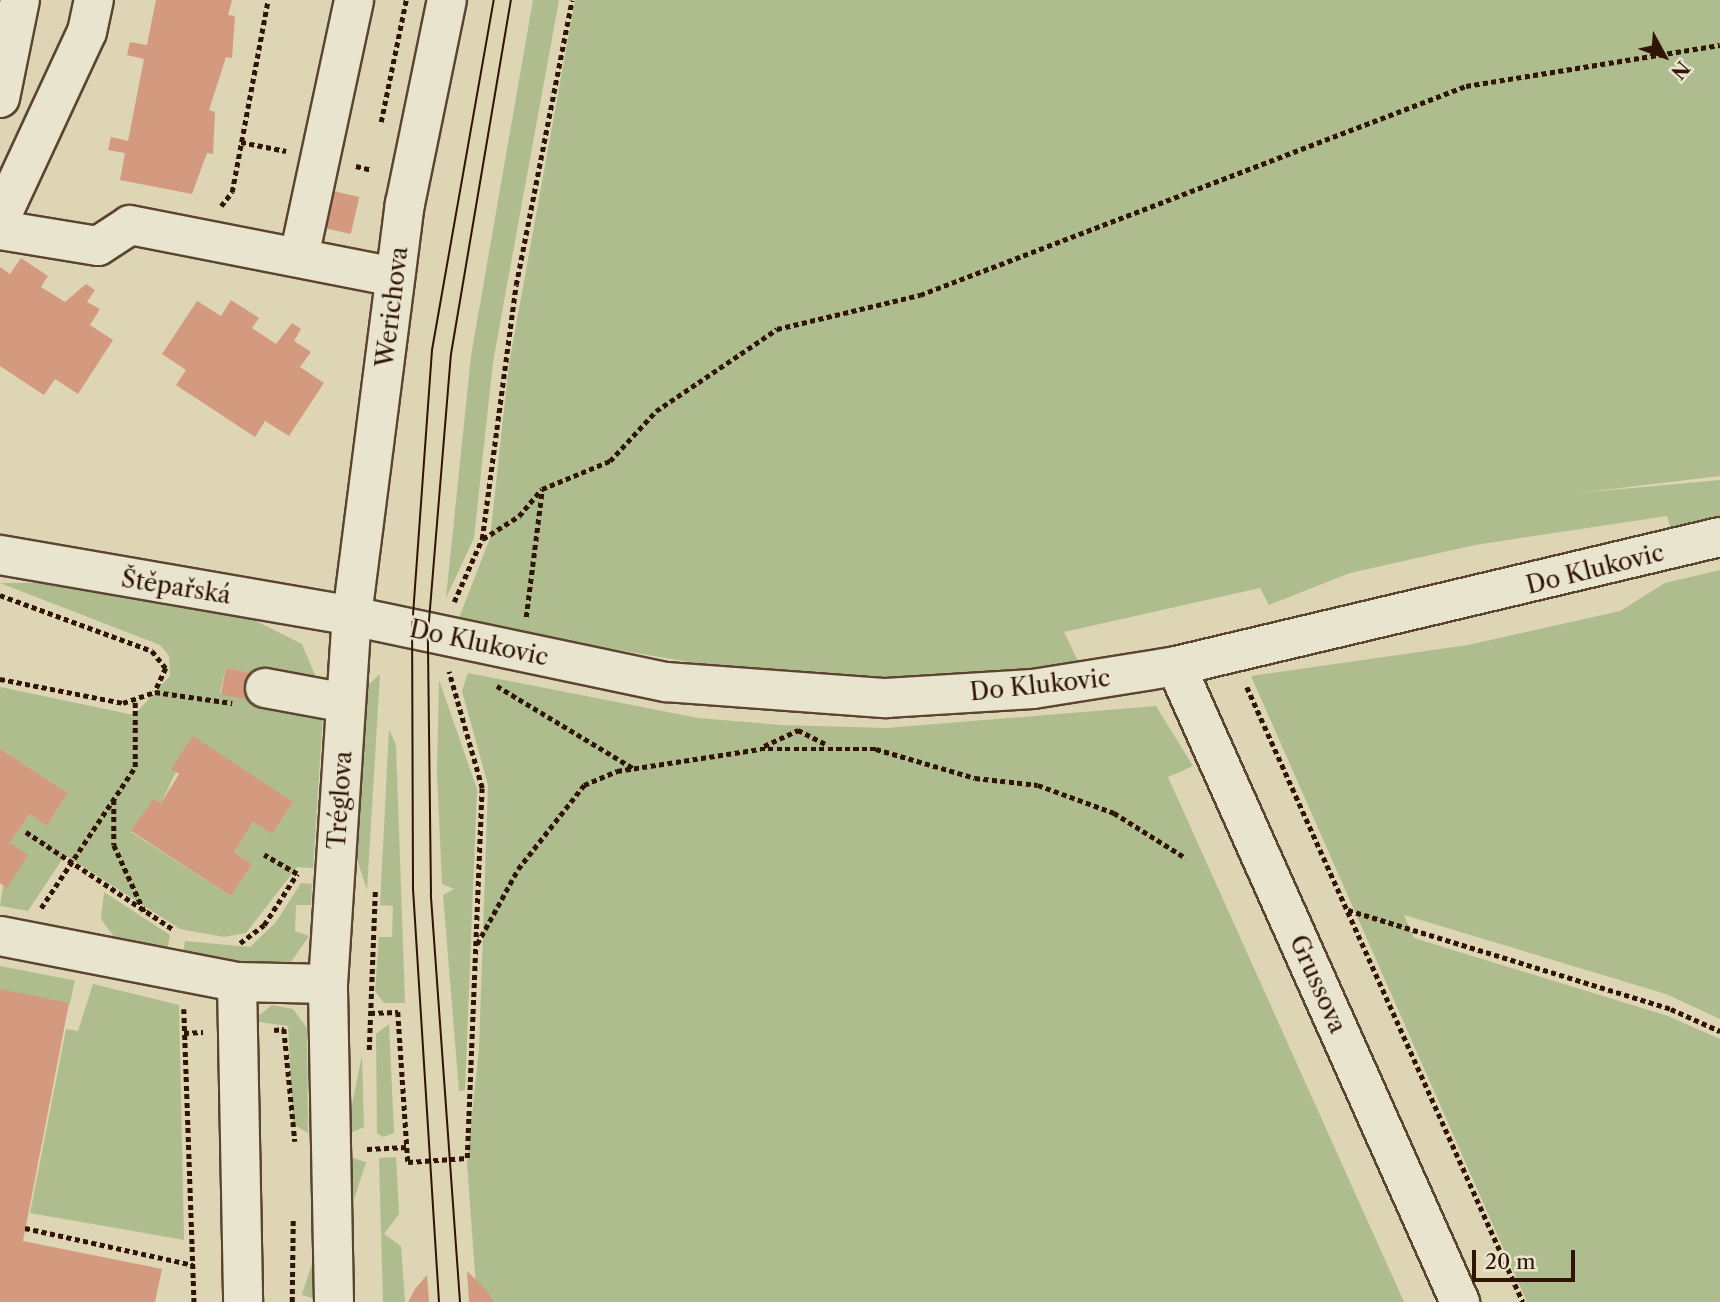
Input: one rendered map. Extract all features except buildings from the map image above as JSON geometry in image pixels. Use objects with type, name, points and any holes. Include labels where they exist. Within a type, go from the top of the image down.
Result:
[{"type":"street","points":[[0,98],[20,0]]},
{"type":"street","points":[[0,219],[88,32],[94,0]]},
{"type":"street","points":[[299,257],[354,0]]},
{"type":"street","name":"Werichova","points":[[352,616],[395,277],[447,0]]},
{"type":"street","points":[[0,230],[97,246],[130,225],[395,277]]},
{"type":"street","name":"Do Klukovic","points":[[352,616],[521,653],[720,690],[886,698],[1033,689],[1176,666],[1720,537]]},
{"type":"street","name":"Štěpařská","points":[[0,555],[352,616]]},
{"type":"street","name":"Tréglova","points":[[334,1302],[328,984],[352,616]]},
{"type":"street","name":"Grussova","points":[[1176,666],[1460,1302]]},
{"type":"street","points":[[265,688],[346,703]]},
{"type":"street","points":[[16,928],[237,982],[328,984]]},
{"type":"street","points":[[237,982],[243,1302]]},
{"type":"path","points":[[218,211],[232,192],[268,0]]},
{"type":"path","points":[[370,1013],[398,1012],[408,1161],[467,1158],[482,788],[447,663],[453,603],[482,539],[516,285],[572,0]]},
{"type":"path","points":[[482,539],[519,516],[542,489],[610,461],[656,411],[777,329],[920,295],[1466,86],[1720,45]]},
{"type":"path","points":[[521,653],[542,489]]},
{"type":"path","points":[[0,595],[152,651],[166,668],[155,692]]},
{"type":"path","points":[[1232,653],[1523,1302]]},
{"type":"path","points":[[0,678],[123,704],[155,692],[257,706],[265,688]]},
{"type":"path","points":[[490,684],[634,768]]},
{"type":"path","points":[[16,928],[70,862],[135,766],[135,699]]},
{"type":"path","points":[[760,749],[798,730],[827,745]]},
{"type":"path","points":[[475,948],[555,816],[584,785],[634,768],[760,749],[827,745],[876,749],[975,778],[1064,792],[1114,813],[1186,858]]},
{"type":"path","points":[[114,799],[114,845],[146,915]]},
{"type":"path","points":[[26,832],[146,915],[179,933]]},
{"type":"path","points":[[232,943],[244,943],[264,925],[297,874],[264,855]]},
{"type":"path","points":[[369,1051],[375,891]]},
{"type":"path","points":[[1347,910],[1671,1009],[1720,1031]]},
{"type":"path","points":[[183,998],[194,1302]]},
{"type":"path","points":[[263,1030],[284,1030],[290,1137],[303,1148]]},
{"type":"path","points":[[368,1149],[407,1147]]},
{"type":"path","points":[[292,1302],[294,1212]]},
{"type":"path","points":[[25,1228],[193,1265]]},
{"type":"green space","points":[[533,0],[559,0],[493,362],[474,538],[446,598],[471,356]]},
{"type":"green space","points":[[575,0],[1720,0],[1720,476],[1578,493],[1720,480],[1720,519],[1671,530],[1667,516],[1475,545],[1350,573],[1269,605],[1260,588],[1064,632],[1079,663],[941,677],[863,680],[755,673],[457,623],[490,538],[509,364]]},
{"type":"green space","points":[[1720,570],[1720,1019],[1666,994],[1404,915],[1414,938],[1668,1016],[1720,1039],[1720,1302],[1527,1302],[1251,676],[1468,645],[1620,611],[1665,583]]},
{"type":"green space","points":[[0,583],[75,583],[250,618],[302,644],[320,687],[226,668],[220,693],[323,715],[313,868],[297,867],[246,933],[224,937],[180,929],[65,855],[28,911],[0,906],[10,843],[29,814],[47,826],[68,793],[0,749],[0,687],[134,715],[170,676],[169,656],[160,645]],"holes":[[[193,737],[293,802],[272,834],[253,822],[234,852],[252,864],[231,896],[131,832],[153,799],[161,803]]]},
{"type":"green space","points":[[468,673],[698,718],[781,725],[887,728],[1156,706],[1193,766],[1168,777],[1404,1302],[477,1302],[467,1162],[479,1049],[488,785],[462,691]]},
{"type":"green space","points":[[380,674],[367,890],[351,841],[365,688]]},
{"type":"green space","points":[[439,680],[477,789],[465,1090],[459,1091],[443,895],[454,889],[442,884],[437,774]]},
{"type":"green space","points":[[389,729],[396,745],[405,1003],[384,1003],[375,991],[379,937],[392,937],[393,906],[380,905]]},
{"type":"green space","points":[[301,883],[312,884],[311,905],[296,905],[295,931],[309,936],[291,962],[276,969],[183,954],[185,941],[250,947],[276,922]]},
{"type":"green space","points":[[104,892],[170,935],[167,951],[114,937],[101,919]]},
{"type":"green space","points":[[0,966],[75,981],[70,1004],[0,990]]},
{"type":"green space","points":[[93,984],[179,1005],[184,1240],[30,1213],[66,1029],[78,1031]]},
{"type":"green space","points":[[272,1005],[293,1009],[307,1028],[308,1133],[293,1124],[288,1026],[252,1021]]},
{"type":"green space","points":[[389,1024],[394,1133],[383,1137],[377,1133],[376,1034]]},
{"type":"green space","points":[[362,1056],[364,1127],[346,1135],[346,1133]]},
{"type":"green space","points":[[347,1156],[366,1162],[321,1301],[302,1295]]},
{"type":"green space","points":[[396,1157],[399,1214],[384,1234],[401,1246],[405,1302],[383,1302],[379,1158]]},
{"type":"tram line","points":[[439,1302],[413,890],[412,629],[432,350],[494,0]]},
{"type":"tram line","points":[[460,1302],[431,894],[428,633],[451,354],[511,0]]}]
